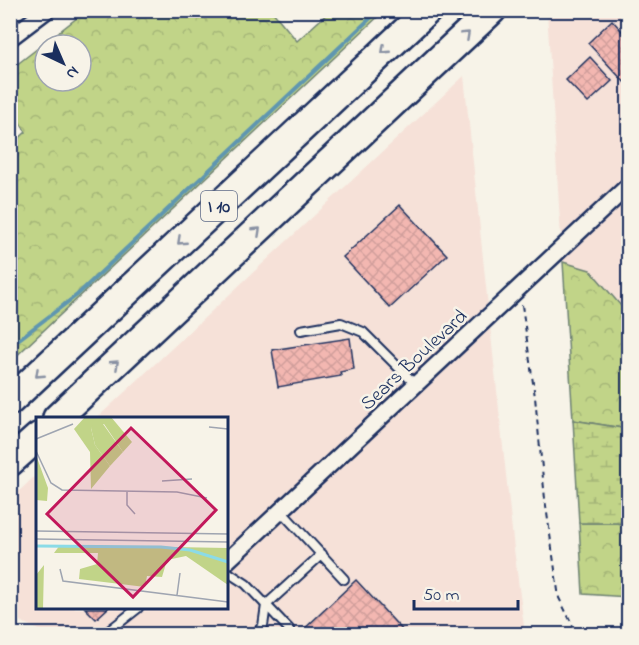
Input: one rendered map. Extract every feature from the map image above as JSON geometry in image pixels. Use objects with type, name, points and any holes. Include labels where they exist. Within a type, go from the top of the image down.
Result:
[{"type":"highway","name":"I 10","points":[[10,401],[428,10]]},
{"type":"highway","name":"I 10","points":[[58,417],[492,10]]},
{"type":"highway","points":[[10,462],[36,439]]},
{"type":"street","points":[[10,38],[47,10]]},
{"type":"street","name":"Sears Boulevard","points":[[228,560],[628,186]]},
{"type":"lane","points":[[301,330],[341,323],[363,332],[416,385]]},
{"type":"lane","points":[[281,511],[344,579]]},
{"type":"lane","points":[[255,634],[263,626],[266,605],[321,554]]},
{"type":"lane","points":[[228,572],[246,584],[289,629]]},
{"type":"lane","points":[[105,634],[137,609]]},
{"type":"path","points":[[520,287],[559,598],[577,634]]},
{"type":"shaded area","points":[[547,11],[628,11],[628,175],[561,238]]},
{"type":"shaded area","points":[[464,76],[488,306],[228,550],[228,417],[98,417]]},
{"type":"shaded area","points":[[628,197],[628,314],[590,270],[563,262],[563,258]]},
{"type":"shaded area","points":[[490,326],[525,634],[48,634],[11,617],[11,499],[36,475],[36,609],[228,609],[228,572]]},
{"type":"green space","points":[[86,11],[272,11],[297,41],[330,11],[384,11],[11,361],[11,145],[26,132],[11,109],[11,69],[33,52],[33,93],[93,93],[93,33],[58,33]]},
{"type":"green space","points":[[563,262],[590,270],[628,314],[628,429],[573,420]]},
{"type":"green space","points":[[573,420],[628,429],[628,525],[579,523]]},
{"type":"green space","points":[[579,523],[628,525],[628,597],[583,594]]},
{"type":"building","points":[[612,20],[628,38],[628,86],[588,43]]},
{"type":"building","points":[[590,57],[612,81],[588,103],[566,80]]},
{"type":"building","points":[[400,205],[447,255],[390,308],[343,257]]},
{"type":"building","points":[[350,338],[354,369],[340,372],[341,376],[278,387],[272,350]]},
{"type":"building","points":[[356,580],[406,634],[299,634]]},
{"type":"building","points":[[86,609],[107,609],[96,619]]},
{"type":"waterway","points":[[10,346],[77,295],[379,10]]}]
